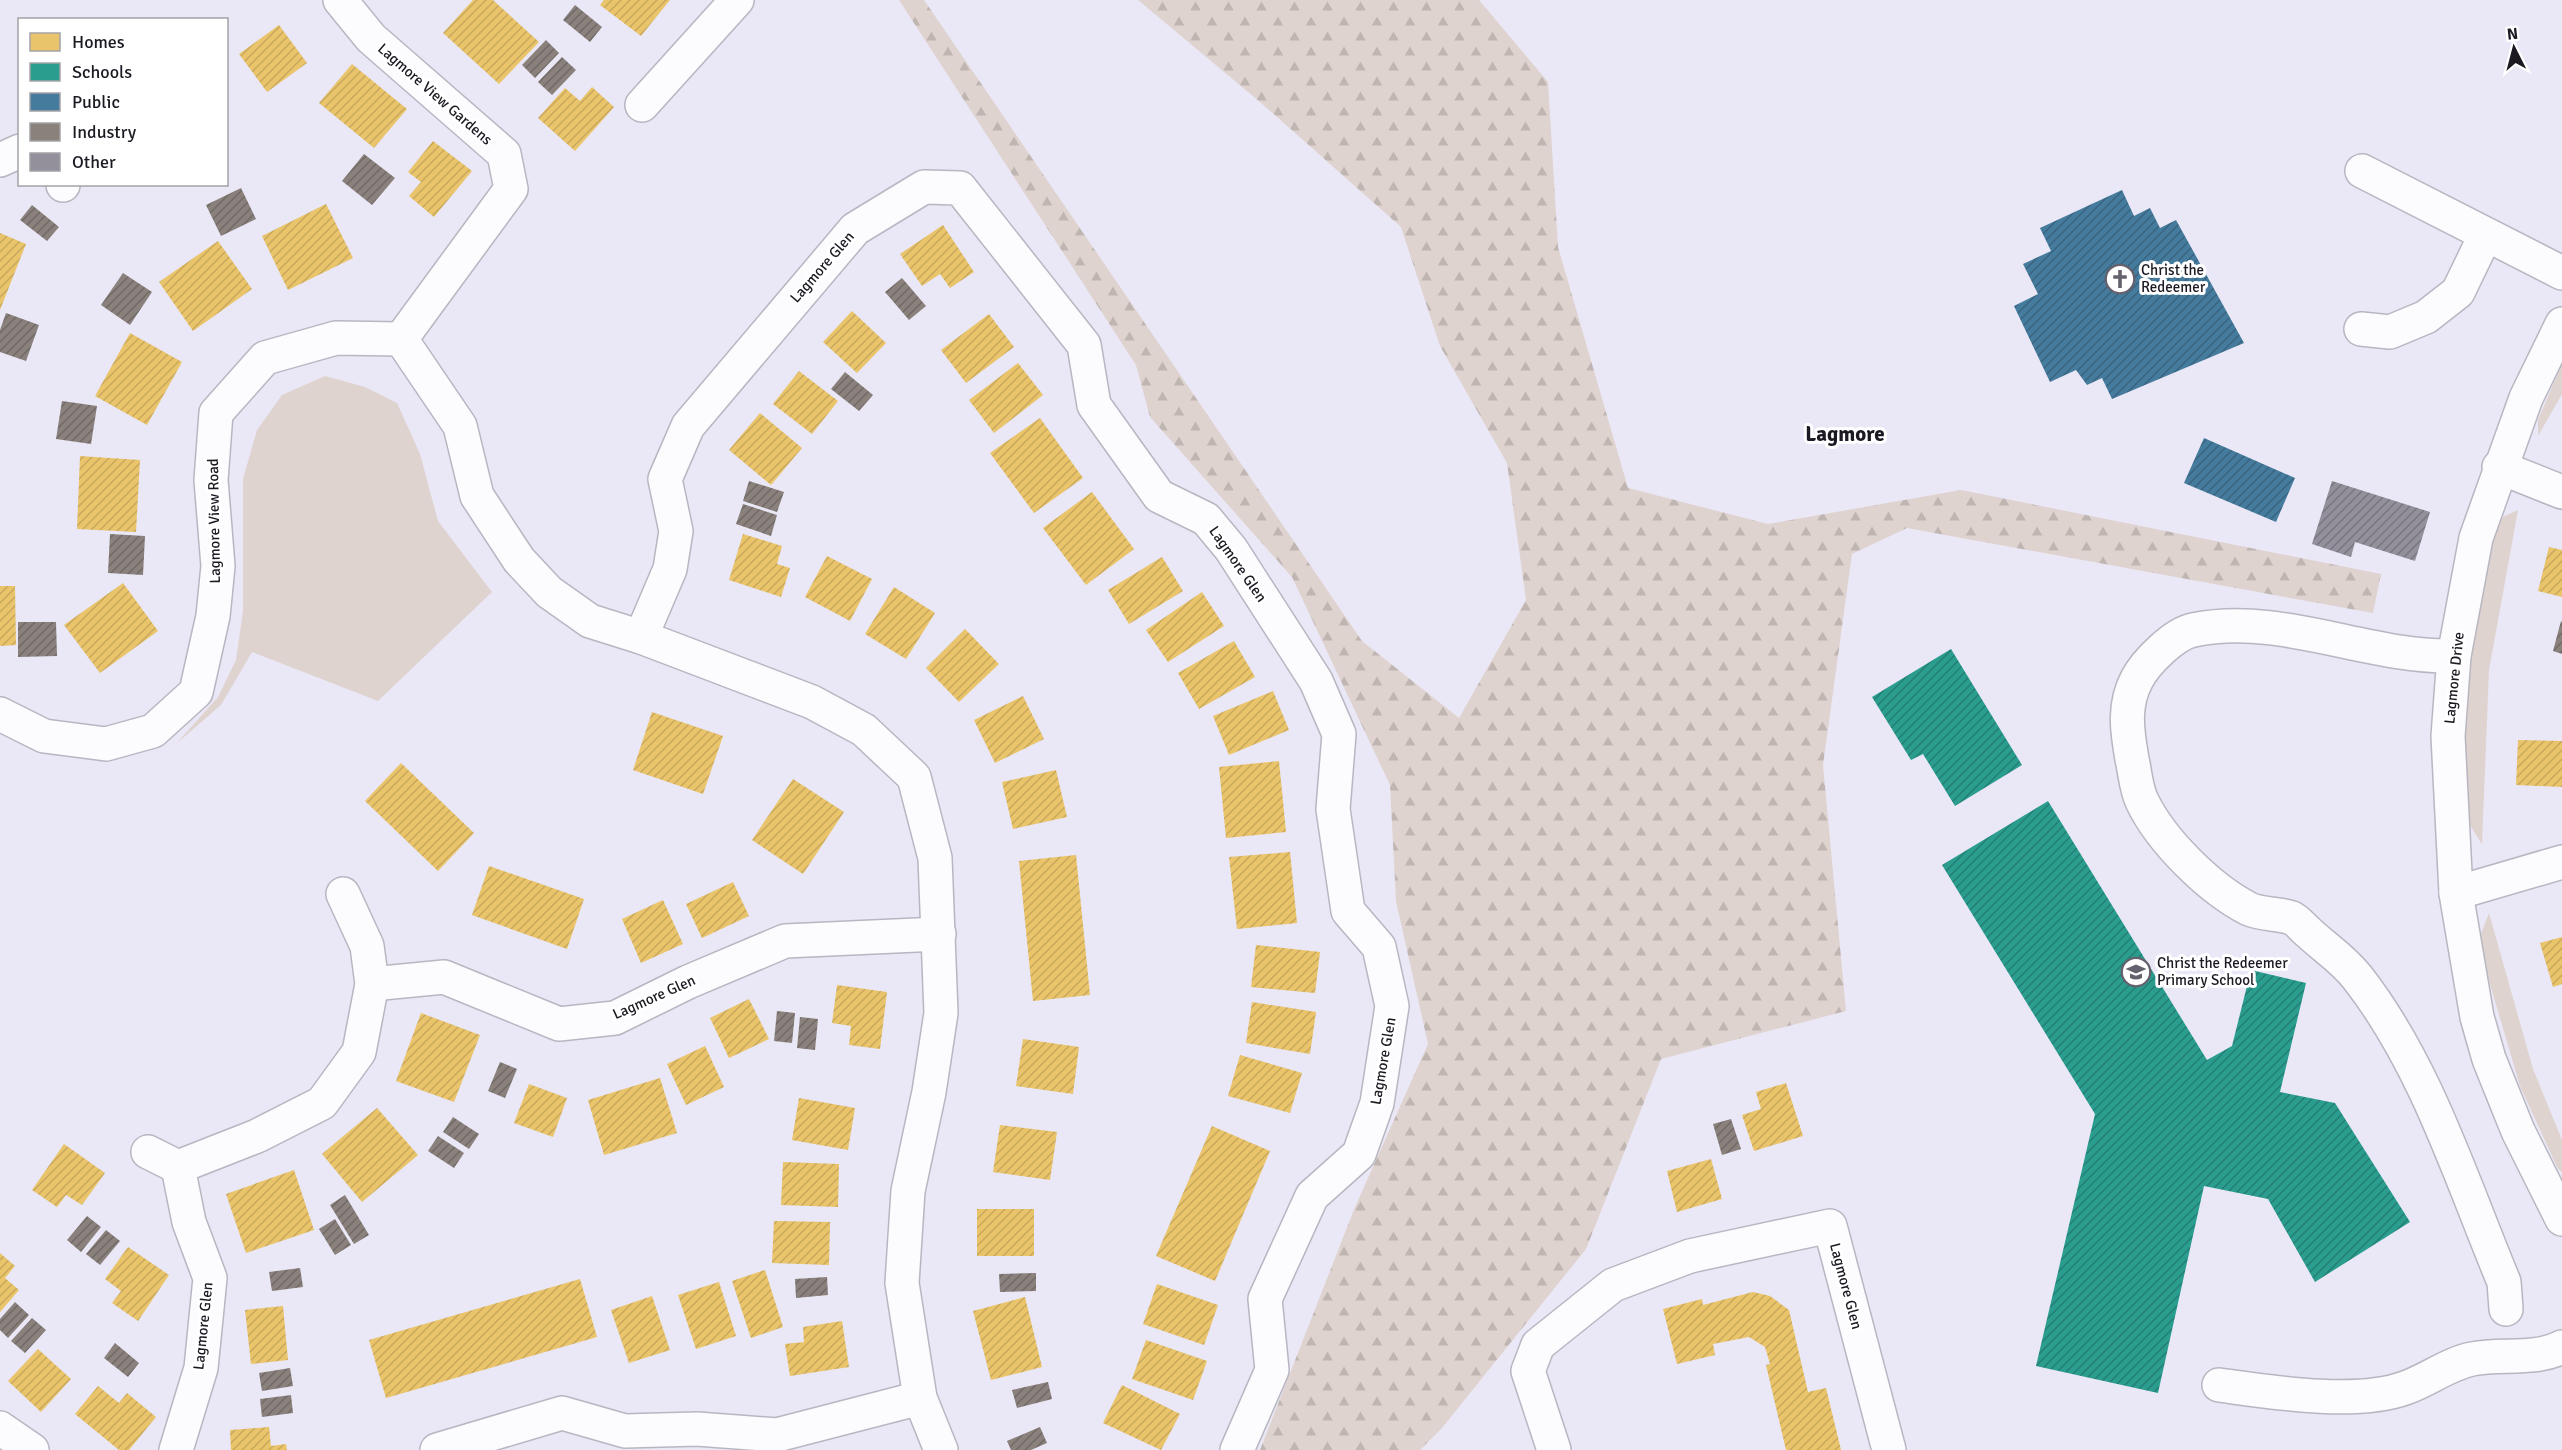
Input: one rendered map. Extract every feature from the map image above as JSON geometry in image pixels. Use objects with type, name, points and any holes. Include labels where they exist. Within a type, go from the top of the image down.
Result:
[{"type":"street","name":"Lagmore View Gardens","points":[[339,0],[371,38],[504,154],[511,189],[400,339]]},
{"type":"street","points":[[642,105],[737,0]]},
{"type":"street","points":[[0,160],[18,152]]},
{"type":"street","points":[[2362,171],[2485,236],[2562,273]]},
{"type":"street","name":"Lagmore Glen","points":[[641,637],[670,569],[676,531],[665,478],[688,426],[855,229],[924,187],[960,188],[1083,345],[1094,405],[1159,496],[1206,519],[1231,549],[1316,681],[1340,734],[1333,808],[1348,911],[1379,947],[1392,1006],[1377,1103],[1359,1154],[1312,1196],[1265,1299],[1272,1370],[1237,1450]]},
{"type":"street","points":[[2361,329],[2390,332],[2426,317],[2458,292],[2485,236]]},
{"type":"street","name":"Lagmore Drive","points":[[2562,324],[2526,398],[2499,468],[2476,538],[2454,656],[2448,736],[2456,893],[2477,1017],[2488,1059],[2518,1131],[2562,1219]]},
{"type":"street","name":"Lagmore View Road","points":[[0,714],[44,736],[106,744],[153,731],[196,692],[213,616],[218,566],[211,480],[216,413],[265,358],[336,338],[400,339]]},
{"type":"street","points":[[400,339],[460,426],[477,496],[519,560],[549,592],[590,621],[641,637],[812,702],[864,730],[914,777],[935,858],[941,1013],[929,1092],[908,1191],[902,1282],[920,1398],[941,1450]]},
{"type":"street","points":[[2499,468],[2562,492]]},
{"type":"street","points":[[2454,656],[2423,655],[2274,628],[2233,627],[2190,630],[2160,650],[2141,670],[2129,694],[2126,729],[2141,800],[2157,826],[2184,858],[2217,886],[2251,910],[2295,919],[2337,954],[2357,978],[2391,1028],[2427,1097],[2504,1282],[2507,1291],[2506,1309]]},
{"type":"street","points":[[2456,893],[2562,862]]},
{"type":"street","points":[[148,1152],[178,1167],[257,1136],[322,1103],[360,1052],[372,984],[367,945],[343,894]]},
{"type":"street","name":"Lagmore Glen","points":[[372,984],[444,977],[559,1024],[615,1018],[688,982],[785,941],[939,934]]},
{"type":"street","name":"Lagmore Glen","points":[[176,1450],[201,1368],[210,1278],[189,1222],[178,1167]]},
{"type":"street","name":"Lagmore Glen","points":[[1554,1450],[1528,1371],[1538,1346],[1613,1285],[1690,1256],[1830,1226],[1889,1450]]},
{"type":"street","points":[[2219,1385],[2319,1396],[2383,1393],[2404,1389],[2460,1362],[2492,1356],[2553,1352],[2562,1347]]},
{"type":"street","points":[[437,1450],[562,1413],[625,1431],[697,1429],[777,1435],[920,1398]]},
{"type":"street","points":[[0,1428],[32,1450]]},
{"type":"green space","points":[[899,0],[924,0],[1362,641],[1459,718],[1526,600],[1507,463],[1440,346],[1401,227],[1260,102],[1138,0],[1479,0],[1548,82],[1558,247],[1628,488],[1768,524],[1961,490],[2381,574],[2373,613],[1907,528],[1852,554],[1823,765],[1846,1011],[1661,1059],[1586,1249],[1442,1428],[1420,1450],[1260,1450],[1355,1207],[1428,1044],[1396,901],[1390,785],[1292,577],[1150,417],[1136,365]]},
{"type":"green space","points":[[2562,364],[2562,394],[2538,436],[2538,420]]},
{"type":"green space","points":[[325,376],[365,387],[397,403],[420,454],[438,521],[492,592],[378,701],[252,652],[221,705],[176,744],[218,697],[236,660],[243,611],[243,479],[257,430],[282,395]]},
{"type":"green space","points":[[2518,510],[2489,670],[2482,844],[2466,819],[2462,772],[2472,649],[2485,563],[2494,531],[2503,517]]},
{"type":"green space","points":[[2489,913],[2533,1069],[2562,1140],[2562,1172],[2558,1169],[2520,1086],[2490,984],[2479,939]]},
{"type":"building: Homes","points":[[473,0],[493,0],[539,42],[499,84],[443,33]]},
{"type":"building: Homes","points":[[604,0],[670,0],[641,36],[600,5]]},
{"type":"building: Homes","points":[[279,25],[307,63],[267,92],[239,54]]},
{"type":"building: Homes","points":[[352,64],[407,109],[374,148],[319,103]]},
{"type":"building: Homes","points":[[592,87],[614,107],[575,151],[538,118],[565,88],[580,101]]},
{"type":"building: Homes","points":[[433,141],[472,171],[434,217],[409,196],[421,182],[408,172]]},
{"type":"building: Homes","points":[[326,204],[353,258],[288,290],[262,236]]},
{"type":"building: Homes","points":[[943,225],[974,272],[950,288],[940,274],[922,286],[900,254]]},
{"type":"building: Homes","points":[[0,233],[26,244],[0,310]]},
{"type":"building: Homes","points":[[218,241],[252,289],[193,331],[159,282]]},
{"type":"building: Homes","points":[[852,311],[886,343],[857,373],[823,342]]},
{"type":"building: Homes","points":[[989,314],[1014,347],[966,383],[941,350]]},
{"type":"building: Homes","points":[[130,333],[182,362],[147,425],[95,396]]},
{"type":"building: Homes","points":[[1018,363],[1043,395],[994,433],[969,400]]},
{"type":"building: Homes","points":[[799,371],[838,401],[812,434],[773,404]]},
{"type":"building: Homes","points":[[760,413],[802,448],[771,485],[729,450]]},
{"type":"building: Homes","points":[[1040,418],[1083,478],[1034,513],[990,453]]},
{"type":"building: Homes","points":[[80,456],[140,460],[136,532],[77,529]]},
{"type":"building: Homes","points":[[1092,492],[1134,549],[1086,585],[1043,528]]},
{"type":"building: Homes","points":[[743,534],[782,546],[777,564],[790,568],[781,597],[729,580]]},
{"type":"building: Homes","points":[[2549,547],[2562,550],[2562,597],[2538,591]]},
{"type":"building: Homes","points":[[827,556],[872,579],[850,621],[805,597]]},
{"type":"building: Homes","points":[[1162,557],[1183,591],[1129,624],[1108,590]]},
{"type":"building: Homes","points":[[123,583],[158,631],[100,673],[64,625]]},
{"type":"building: Homes","points":[[0,586],[15,586],[16,645],[0,646]]},
{"type":"building: Homes","points":[[894,587],[935,613],[906,659],[865,634]]},
{"type":"building: Homes","points":[[1202,592],[1224,626],[1168,662],[1146,630]]},
{"type":"building: Homes","points":[[965,629],[999,664],[959,702],[926,668]]},
{"type":"building: Homes","points":[[1234,641],[1255,677],[1199,709],[1178,673]]},
{"type":"building: Homes","points":[[1273,691],[1289,730],[1229,755],[1213,716]]},
{"type":"building: Homes","points":[[1023,696],[1044,739],[995,763],[974,720]]},
{"type":"building: Homes","points":[[652,712],[723,736],[703,794],[633,770]]},
{"type":"building: Homes","points":[[2518,740],[2562,741],[2562,787],[2516,785]]},
{"type":"building: Homes","points":[[1279,761],[1286,832],[1226,838],[1219,767]]},
{"type":"building: Homes","points":[[401,763],[474,833],[438,871],[365,801]]},
{"type":"building: Homes","points":[[1056,770],[1067,817],[1013,829],[1002,782]]},
{"type":"building: Homes","points":[[793,779],[844,812],[803,874],[752,840]]},
{"type":"building: Homes","points":[[1290,852],[1297,923],[1237,929],[1229,857]]},
{"type":"building: Homes","points":[[1076,855],[1090,995],[1033,1001],[1019,861]]},
{"type":"building: Homes","points":[[489,866],[584,899],[567,949],[472,915]]},
{"type":"building: Homes","points":[[733,882],[749,916],[702,938],[686,904]]},
{"type":"building: Homes","points":[[663,900],[683,944],[641,963],[622,919]]},
{"type":"building: Homes","points":[[2562,937],[2562,984],[2553,987],[2540,943]]},
{"type":"building: Homes","points":[[1256,945],[1320,952],[1315,993],[1251,987]]},
{"type":"building: Homes","points":[[837,985],[887,992],[880,1049],[849,1045],[851,1026],[832,1023]]},
{"type":"building: Homes","points":[[749,999],[769,1039],[729,1058],[710,1018]]},
{"type":"building: Homes","points":[[1252,1002],[1316,1012],[1310,1054],[1246,1043]]},
{"type":"building: Homes","points":[[421,1013],[480,1035],[454,1102],[396,1081]]},
{"type":"building: Homes","points":[[1023,1039],[1079,1047],[1073,1094],[1016,1086]]},
{"type":"building: Homes","points":[[705,1046],[724,1087],[686,1105],[667,1064]]},
{"type":"building: Homes","points":[[1240,1055],[1302,1073],[1290,1113],[1228,1096]]},
{"type":"building: Homes","points":[[660,1078],[677,1133],[604,1155],[588,1100]]},
{"type":"building: Homes","points":[[1786,1083],[1803,1136],[1754,1151],[1742,1115],[1761,1109],[1756,1092]]},
{"type":"building: Homes","points":[[529,1084],[567,1098],[553,1137],[514,1123]]},
{"type":"building: Homes","points":[[799,1098],[855,1108],[848,1150],[792,1140]]},
{"type":"building: Homes","points":[[377,1108],[418,1155],[362,1202],[322,1154]]},
{"type":"building: Homes","points":[[1000,1125],[1057,1132],[1050,1180],[993,1172]]},
{"type":"building: Homes","points":[[1212,1126],[1270,1151],[1215,1281],[1156,1256]]},
{"type":"building: Homes","points":[[64,1144],[105,1173],[82,1205],[66,1195],[57,1207],[32,1190]]},
{"type":"building: Homes","points":[[1711,1159],[1722,1199],[1677,1212],[1667,1171]]},
{"type":"building: Homes","points":[[783,1162],[839,1164],[838,1207],[781,1205]]},
{"type":"building: Homes","points":[[294,1170],[314,1230],[246,1253],[226,1194]]},
{"type":"building: Homes","points":[[977,1209],[1034,1209],[1034,1256],[977,1256]]},
{"type":"building: Homes","points":[[774,1221],[830,1222],[829,1265],[772,1263]]},
{"type":"building: Homes","points":[[128,1247],[169,1275],[138,1321],[112,1303],[121,1291],[105,1279]]},
{"type":"building: Homes","points":[[0,1253],[15,1266],[5,1278],[19,1290],[0,1312]]},
{"type":"building: Homes","points":[[765,1270],[783,1327],[751,1338],[732,1281]]},
{"type":"building: Homes","points":[[580,1279],[597,1337],[386,1398],[369,1340]]},
{"type":"building: Homes","points":[[719,1282],[736,1336],[696,1349],[678,1295]]},
{"type":"building: Homes","points":[[1157,1284],[1218,1305],[1204,1345],[1143,1324]]},
{"type":"building: Homes","points":[[1753,1292],[1770,1296],[1789,1310],[1808,1392],[1826,1388],[1841,1450],[1786,1450],[1766,1365],[1770,1364],[1765,1347],[1749,1337],[1713,1344],[1715,1355],[1677,1364],[1663,1309],[1702,1299],[1703,1305]]},
{"type":"building: Homes","points":[[652,1296],[670,1350],[629,1363],[611,1310]]},
{"type":"building: Homes","points":[[1025,1297],[1042,1367],[991,1380],[973,1311]]},
{"type":"building: Homes","points":[[283,1306],[288,1360],[251,1364],[245,1310]]},
{"type":"building: Homes","points":[[842,1321],[849,1367],[790,1376],[785,1344],[804,1342],[803,1327]]},
{"type":"building: Homes","points":[[1146,1340],[1207,1361],[1193,1400],[1132,1379]]},
{"type":"building: Homes","points":[[38,1349],[71,1379],[41,1412],[8,1381]]},
{"type":"building: Homes","points":[[1122,1385],[1180,1414],[1161,1450],[1103,1423]]},
{"type":"building: Homes","points":[[98,1386],[119,1403],[127,1393],[156,1417],[129,1450],[119,1450],[75,1414]]},
{"type":"building: Homes","points":[[269,1427],[271,1446],[286,1444],[287,1450],[231,1450],[230,1430]]},
{"type":"building: Schools","points":[[1951,649],[2022,765],[1955,806],[1923,754],[1911,760],[1872,697]]},
{"type":"building: Schools","points":[[2048,801],[2207,1060],[2232,1046],[2251,970],[2306,983],[2280,1092],[2335,1103],[2410,1222],[2315,1282],[2268,1199],[2204,1186],[2158,1393],[2036,1366],[2095,1114],[1942,865]]},
{"type":"building: Public","name":"Christ the Redeemer","points":[[2122,190],[2134,216],[2150,208],[2160,228],[2176,220],[2244,343],[2112,399],[2102,378],[2087,385],[2076,370],[2050,382],[2014,306],[2038,294],[2023,264],[2051,251],[2040,228]]},
{"type":"building: Public","points":[[2204,438],[2295,478],[2276,522],[2184,483]]},
{"type":"building: Industry","points":[[575,5],[602,27],[590,42],[563,20]]},
{"type":"building: Industry","points":[[546,40],[559,53],[535,78],[522,65]]},
{"type":"building: Industry","points":[[562,57],[576,70],[552,95],[538,82]]},
{"type":"building: Industry","points":[[364,154],[395,178],[372,205],[342,181]]},
{"type":"building: Industry","points":[[241,188],[256,219],[221,236],[206,205]]},
{"type":"building: Industry","points":[[32,205],[59,227],[47,241],[20,220]]},
{"type":"building: Industry","points":[[123,273],[152,292],[130,325],[101,305]]},
{"type":"building: Industry","points":[[902,278],[926,306],[909,320],[885,292]]},
{"type":"building: Industry","points":[[6,313],[39,325],[26,361],[0,352],[0,330]]},
{"type":"building: Industry","points":[[845,372],[873,395],[859,411],[831,389]]},
{"type":"building: Industry","points":[[62,401],[97,406],[91,444],[56,439]]},
{"type":"building: Industry","points":[[749,481],[784,492],[777,512],[743,501]]},
{"type":"building: Industry","points":[[743,504],[777,515],[771,536],[736,524]]},
{"type":"building: Industry","points":[[110,534],[145,536],[143,575],[108,573]]},
{"type":"building: Industry","points":[[18,622],[56,622],[57,656],[18,657]]},
{"type":"building: Industry","points":[[2562,622],[2562,654],[2553,651]]},
{"type":"building: Industry","points":[[777,1011],[795,1013],[792,1043],[774,1041]]},
{"type":"building: Industry","points":[[800,1017],[818,1019],[815,1050],[797,1048]]},
{"type":"building: Industry","points":[[500,1062],[517,1069],[505,1098],[488,1091]]},
{"type":"building: Industry","points":[[453,1117],[479,1134],[469,1149],[443,1132]]},
{"type":"building: Industry","points":[[1731,1119],[1741,1149],[1722,1155],[1713,1124]]},
{"type":"building: Industry","points":[[438,1136],[464,1153],[454,1168],[428,1151]]},
{"type":"building: Industry","points":[[345,1195],[369,1235],[354,1244],[330,1205]]},
{"type":"building: Industry","points":[[87,1216],[101,1227],[81,1252],[67,1240]]},
{"type":"building: Industry","points":[[335,1219],[351,1245],[335,1255],[319,1229]]},
{"type":"building: Industry","points":[[106,1230],[120,1241],[100,1265],[86,1254]]},
{"type":"building: Industry","points":[[300,1268],[303,1287],[272,1291],[269,1272]]},
{"type":"building: Industry","points":[[1036,1273],[1036,1291],[1000,1292],[999,1274]]},
{"type":"building: Industry","points":[[827,1277],[828,1295],[796,1298],[795,1279]]},
{"type":"building: Industry","points":[[15,1302],[29,1315],[8,1338],[0,1330],[0,1319]]},
{"type":"building: Industry","points":[[32,1318],[46,1330],[25,1353],[11,1341]]},
{"type":"building: Industry","points":[[115,1343],[139,1363],[128,1377],[104,1358]]},
{"type":"building: Industry","points":[[290,1368],[293,1386],[262,1391],[259,1373]]},
{"type":"building: Industry","points":[[1048,1382],[1052,1399],[1017,1408],[1012,1390]]},
{"type":"building: Industry","points":[[291,1395],[293,1413],[262,1417],[260,1399]]},
{"type":"building: Industry","points":[[1040,1427],[1047,1443],[1031,1450],[1011,1450],[1007,1441]]},
{"type":"building: Other","points":[[2332,481],[2430,512],[2415,561],[2355,542],[2351,557],[2312,544]]},
{"type":"place","name":"Christ the Redeemer","points":[[2120,279]]},
{"type":"place","name":"Christ the Redeemer Primary School","points":[[2136,972]]},
{"type":"district","name":"Lagmore","points":[[1845,434]]}]
